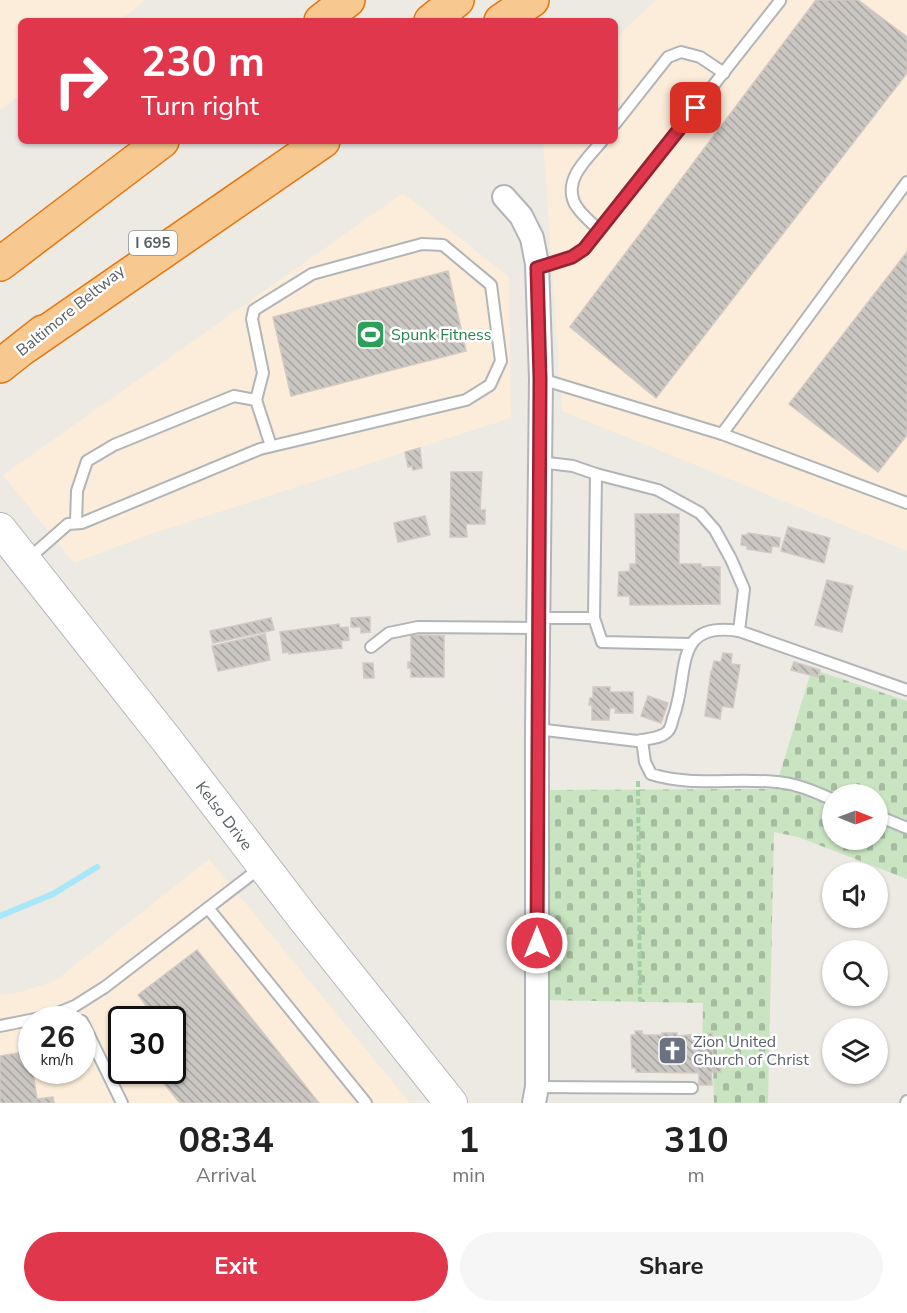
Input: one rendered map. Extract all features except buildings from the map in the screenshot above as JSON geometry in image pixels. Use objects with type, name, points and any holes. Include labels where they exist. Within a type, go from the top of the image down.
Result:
[{"type":"highway","points":[[325,18],[348,0]]},
{"type":"highway","points":[[435,18],[457,0]]},
{"type":"highway","points":[[505,18],[532,0]]},
{"type":"highway","points":[[0,264],[158,144]]},
{"type":"highway","name":"Baltimore Beltway","points":[[0,366],[277,144]]},
{"type":"highway","points":[[26,346],[319,144]]},
{"type":"street","points":[[504,197],[521,216],[532,238],[537,268],[540,379],[535,1095]]},
{"type":"street","name":"Kelso Drive","points":[[0,529],[451,1103]]},
{"type":"lane","points":[[537,268],[572,257],[584,249],[780,1]]},
{"type":"lane","points":[[618,120],[668,57],[681,52],[700,57],[724,73]]},
{"type":"lane","points":[[599,230],[574,203],[570,188],[573,177],[600,144]]},
{"type":"lane","points":[[722,434],[907,182]]},
{"type":"lane","points":[[25,562],[68,524],[82,523],[260,448],[271,446],[466,400],[490,385],[501,361],[491,285],[443,245],[422,244],[312,274],[254,310],[252,319],[263,372],[256,400],[271,446]]},
{"type":"lane","points":[[540,379],[722,434],[907,503]]},
{"type":"lane","points":[[76,523],[77,491],[87,461],[114,445],[234,396],[256,400]]},
{"type":"lane","points":[[539,462],[573,466],[658,490],[700,513],[715,530],[744,589],[739,631]]},
{"type":"lane","points":[[596,474],[594,618],[602,642],[690,644]]},
{"type":"lane","points":[[371,647],[389,633],[418,627],[538,623],[594,618]]},
{"type":"lane","points":[[537,729],[640,740],[659,737],[668,731],[678,706],[684,664],[690,644],[705,631],[726,629],[739,631],[907,690]]},
{"type":"lane","points":[[640,740],[645,762],[651,774],[686,781],[786,783],[822,796]]},
{"type":"lane","points":[[888,820],[907,828]]},
{"type":"lane","points":[[75,1006],[105,987],[263,866]]},
{"type":"lane","points":[[208,908],[366,1103]]},
{"type":"lane","points":[[0,1026],[18,1022]]},
{"type":"lane","points":[[96,1049],[122,1103]]},
{"type":"lane","points":[[535,1095],[692,1088]]},
{"type":"path","points":[[640,740],[640,1001]]},
{"type":"shaded area","points":[[0,0],[146,0],[123,18],[18,18],[18,97],[0,110]]},
{"type":"shaded area","points":[[656,0],[907,0],[907,551],[562,411],[543,144],[618,144],[618,35]]},
{"type":"shaded area","points":[[403,193],[509,277],[511,418],[151,534],[74,563],[3,475]]},
{"type":"shaded area","points":[[209,859],[410,1103],[0,1103],[0,995],[20,992],[55,981]]},
{"type":"green space","points":[[812,669],[907,701],[907,879],[888,872],[888,862],[863,862],[832,850],[888,850],[888,784],[822,784],[822,846],[798,837],[774,832],[768,1103],[714,1103],[713,1064],[702,1063],[703,1003],[544,1000],[547,790],[775,789]]},
{"type":"waterway","points":[[0,916],[53,894],[97,867]]},
{"type":"place","name":"Spunk Fitness","points":[[370,334]]},
{"type":"place","name":"Zion United Church of Christ","points":[[672,1050]]},
{"type":"route","points":[[537,943],[540,379],[537,268],[572,257],[584,249],[696,108]]}]
